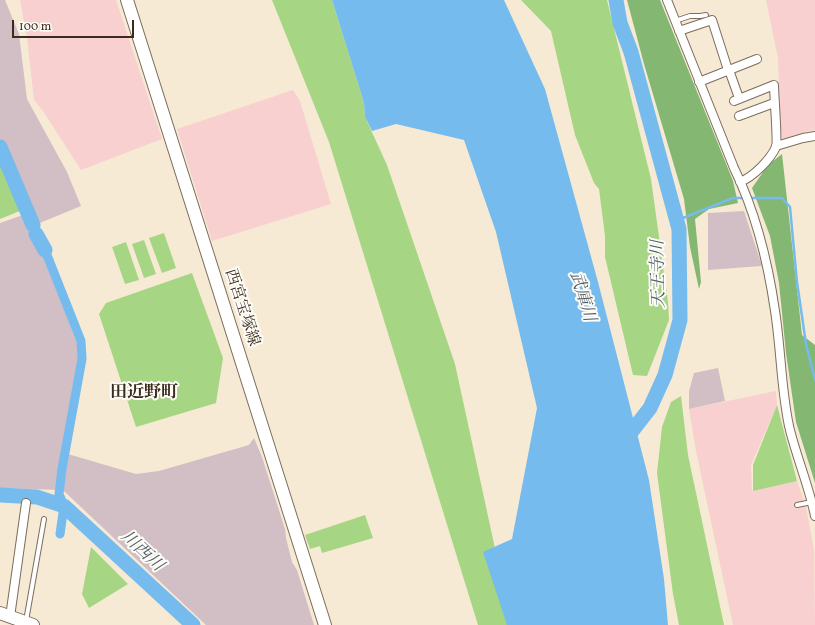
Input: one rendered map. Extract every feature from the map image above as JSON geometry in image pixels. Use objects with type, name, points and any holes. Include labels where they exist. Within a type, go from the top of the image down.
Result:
[{"type":"main road","name":"西宮宝塚線","points":[[127,0],[325,625]]},
{"type":"main road","points":[[5,615],[29,624]]},
{"type":"street","points":[[666,0],[744,192],[764,247],[779,340],[783,385],[789,426],[815,516]]},
{"type":"street","points":[[679,31],[712,20],[713,32],[720,56],[728,70],[737,99],[774,85],[776,146],[766,162],[748,178],[740,182]]},
{"type":"street","points":[[699,82],[757,59]]},
{"type":"street","points":[[739,116],[774,103]]},
{"type":"street","points":[[776,146],[815,136]]},
{"type":"street","points":[[5,615],[26,503]]},
{"type":"lane","points":[[675,21],[690,16],[706,15]]},
{"type":"lane","points":[[797,505],[812,502]]},
{"type":"lane","points":[[29,624],[44,519]]},
{"type":"shaded area","points":[[0,0],[5,0],[19,34],[27,99],[67,172],[81,206],[35,225],[11,169],[5,171],[0,159]]},
{"type":"shaded area","points":[[20,0],[116,0],[162,139],[81,170],[43,111],[34,100],[27,38]]},
{"type":"shaded area","points":[[766,0],[815,0],[815,130],[784,140],[781,138],[778,58]]},
{"type":"shaded area","points":[[293,90],[300,101],[331,204],[212,241],[177,129]]},
{"type":"shaded area","points":[[744,211],[762,266],[708,270],[708,213]]},
{"type":"shaded area","points":[[23,215],[35,235],[80,351],[61,452],[136,474],[159,471],[249,445],[254,438],[262,457],[285,529],[292,562],[297,570],[314,625],[206,625],[65,492],[61,490],[0,488],[0,223]]},
{"type":"shaded area","points":[[718,368],[725,401],[689,409],[689,391],[694,373]]},
{"type":"shaded area","points":[[776,391],[777,405],[751,465],[752,491],[797,481],[806,507],[814,550],[815,625],[733,625],[696,451],[689,409]]},
{"type":"green space","points":[[272,0],[332,0],[364,103],[365,117],[387,165],[455,364],[496,553],[517,625],[478,625],[329,142]]},
{"type":"green space","points":[[521,0],[607,0],[651,179],[668,302],[669,320],[647,376],[633,375],[605,257],[605,236],[599,189],[594,183],[575,135],[551,31]]},
{"type":"green space","points":[[627,0],[660,0],[733,181],[738,203],[709,209],[695,219],[701,282],[699,289],[690,247],[684,199],[644,64]]},
{"type":"green space","points":[[782,154],[802,335],[815,345],[815,483],[796,422],[786,353],[779,283],[770,236],[752,188],[768,165]]},
{"type":"green space","points":[[0,164],[20,211],[0,219]]},
{"type":"green space","points":[[164,233],[176,268],[162,273],[149,238]]},
{"type":"green space","points":[[144,240],[156,274],[144,278],[132,244]]},
{"type":"green space","points":[[126,242],[139,280],[125,284],[112,247]]},
{"type":"green space","points":[[192,273],[223,358],[216,403],[136,427],[99,314],[106,303]]},
{"type":"green space","points":[[681,396],[688,455],[724,625],[679,625],[673,594],[657,473],[662,427],[671,402]]},
{"type":"green space","points":[[777,405],[797,481],[753,491],[753,465]]},
{"type":"green space","points":[[365,515],[373,538],[322,553],[320,546],[310,549],[305,535]]},
{"type":"green space","points":[[91,547],[128,584],[89,608],[82,594]]},
{"type":"water","name":"武庫川","points":[[332,0],[504,0],[545,89],[598,282],[649,480],[664,579],[668,625],[507,625],[483,552],[512,539],[537,408],[496,232],[464,140],[396,124],[372,131],[365,117],[364,103]]},
{"type":"waterway","name":"天王寺川","points":[[616,0],[620,23],[631,52],[679,229],[680,320],[665,375],[650,408],[622,444]]},
{"type":"waterway","points":[[0,147],[33,225]]},
{"type":"waterway","points":[[678,220],[733,198],[782,198],[790,207],[797,282],[806,344],[815,380]]},
{"type":"waterway","points":[[36,234],[45,250]]},
{"type":"waterway","points":[[45,250],[81,341],[82,359],[62,469],[59,494],[64,506],[60,534]]},
{"type":"waterway","name":"川西川","points":[[0,495],[37,497],[64,506],[193,625]]},
{"type":"district","name":"田近野町","points":[[144,394]]}]
